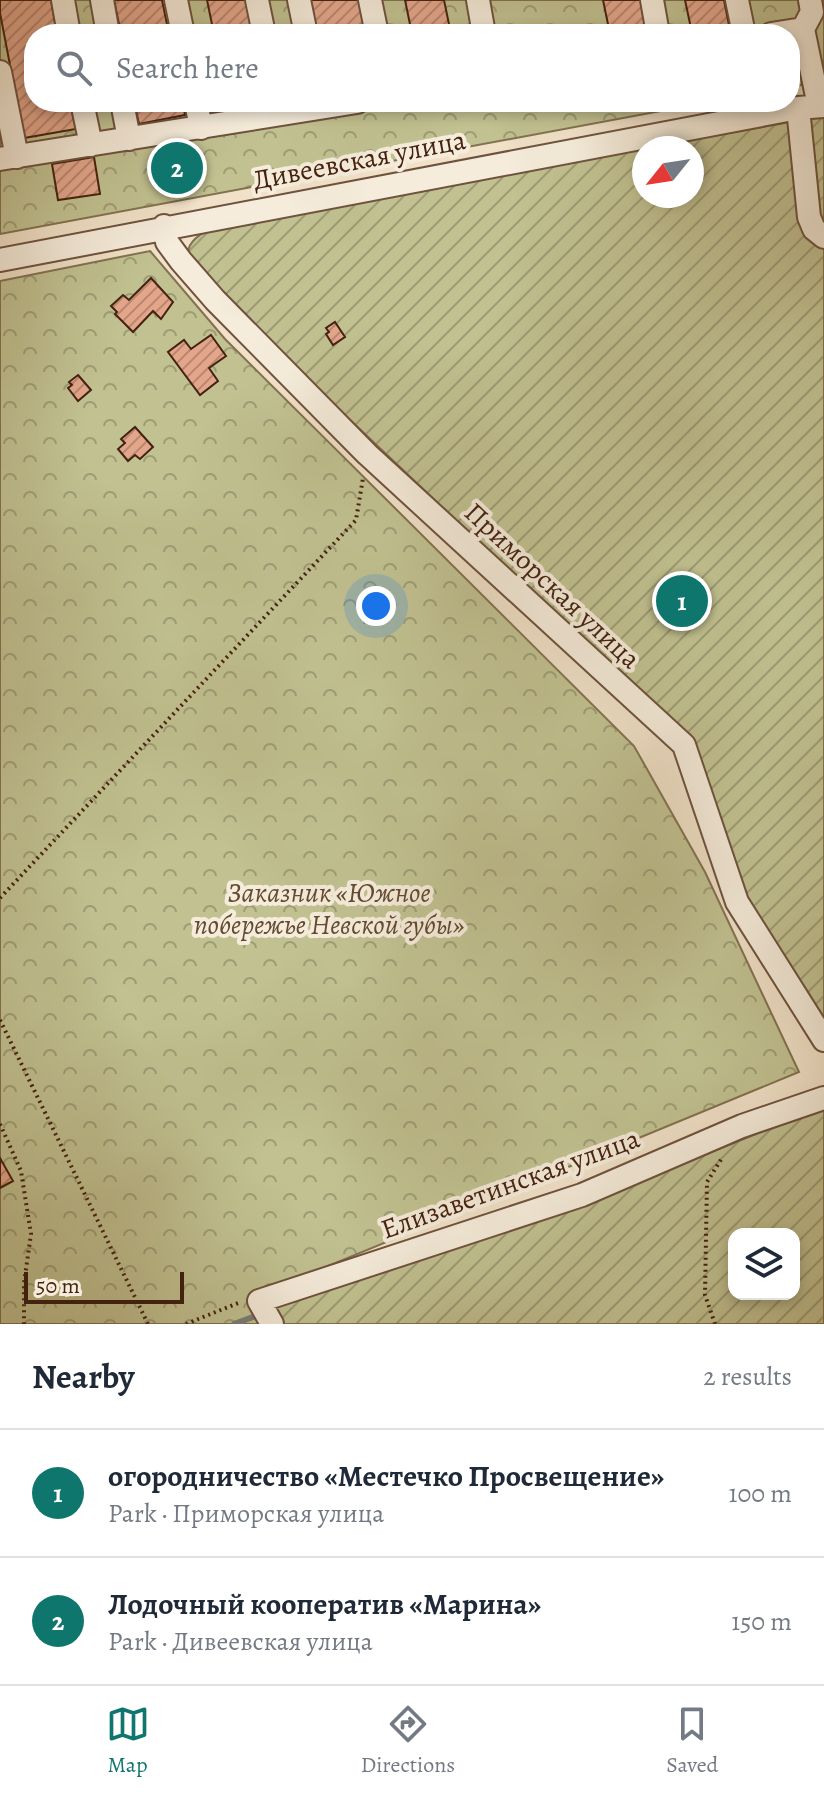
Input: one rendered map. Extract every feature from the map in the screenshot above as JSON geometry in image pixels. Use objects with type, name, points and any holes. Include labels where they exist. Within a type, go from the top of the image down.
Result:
[{"type":"street","points":[[63,0],[67,24]]},
{"type":"street","points":[[102,0],[106,24]]},
{"type":"street","points":[[176,0],[181,24]]},
{"type":"street","points":[[257,0],[262,24]]},
{"type":"street","points":[[299,0],[304,24]]},
{"type":"street","points":[[370,0],[375,24]]},
{"type":"street","points":[[478,0],[482,24]]},
{"type":"street","points":[[652,0],[656,24]]},
{"type":"street","points":[[737,0],[742,24]]},
{"type":"street","points":[[810,0],[812,12],[803,29],[814,107],[809,217],[814,229],[824,237]]},
{"type":"street","points":[[0,72],[9,158],[201,128],[263,112]]},
{"type":"street","points":[[84,112],[91,145]]},
{"type":"street","points":[[124,112],[129,139]]},
{"type":"street","points":[[198,112],[201,128]]},
{"type":"street","name":"Дивеевская улица","points":[[0,260],[164,226],[787,112]]},
{"type":"street","name":"Приморская улица","points":[[164,226],[167,242],[215,300],[367,454],[684,745],[737,902],[824,1040]]},
{"type":"street","name":"Елизаветинская улица","points":[[259,1301],[582,1195],[742,1126],[824,1098]]},
{"type":"street","points":[[259,1301],[272,1324]]},
{"type":"path","points":[[0,898],[356,520],[367,454]]},
{"type":"path","points":[[0,1020],[148,1324]]},
{"type":"path","points":[[0,1124],[21,1171],[31,1234],[24,1283],[24,1324]]},
{"type":"path","points":[[715,1324],[705,1295],[707,1182],[742,1126]]},
{"type":"path","points":[[186,1324],[245,1300],[259,1301]]},
{"type":"green space","points":[[0,0],[824,0],[824,81],[800,85],[800,24],[24,24],[24,112],[655,112],[0,234]]},
{"type":"green space","points":[[824,116],[824,1025],[746,899],[695,746],[220,297],[194,266],[188,249],[202,233],[219,224],[632,150],[632,208],[704,208],[704,137]]},
{"type":"green space","name":"Заказник «Южное побережье Невской губы»","points":[[150,251],[225,339],[634,746],[705,872],[799,1072],[248,1299],[261,1324],[0,1324],[0,281]]},
{"type":"green space","points":[[824,1107],[824,1324],[280,1324],[269,1304],[581,1204]]},
{"type":"building","points":[[0,0],[51,0],[55,24],[24,24],[24,112],[72,112],[76,129],[24,138]]},
{"type":"building","points":[[114,0],[162,0],[167,24],[119,24]]},
{"type":"building","points":[[207,0],[248,0],[252,24],[212,24]]},
{"type":"building","points":[[310,0],[361,0],[366,24],[315,24]]},
{"type":"building","points":[[405,0],[444,0],[449,24],[410,24]]},
{"type":"building","points":[[603,0],[641,0],[645,24],[608,24]]},
{"type":"building","points":[[685,0],[724,0],[729,24],[690,24]]},
{"type":"building","points":[[136,112],[185,112],[185,115],[139,124]]},
{"type":"building","points":[[94,157],[100,194],[58,200],[52,164]]},
{"type":"building","points":[[151,278],[173,302],[161,319],[153,311],[133,332],[111,306],[123,295],[129,300]]},
{"type":"building","points":[[335,322],[345,337],[333,345],[326,328]]},
{"type":"building","points":[[211,335],[226,356],[209,368],[218,381],[200,395],[168,352],[184,340],[191,349]]},
{"type":"building","points":[[78,375],[91,390],[78,401],[68,388],[72,385],[69,382]]},
{"type":"building","points":[[135,427],[153,447],[140,459],[135,455],[128,461],[118,449],[125,443],[121,439]]},
{"type":"building","points":[[0,1158],[13,1181],[0,1188]]},
{"type":"waterway","points":[[234,1324],[261,1314]]},
{"type":"place","name":"Лодочный кооператив «Марина»","points":[[177,168]]},
{"type":"place","name":"огородничество «Местечко Просвещение»","points":[[682,601]]}]
